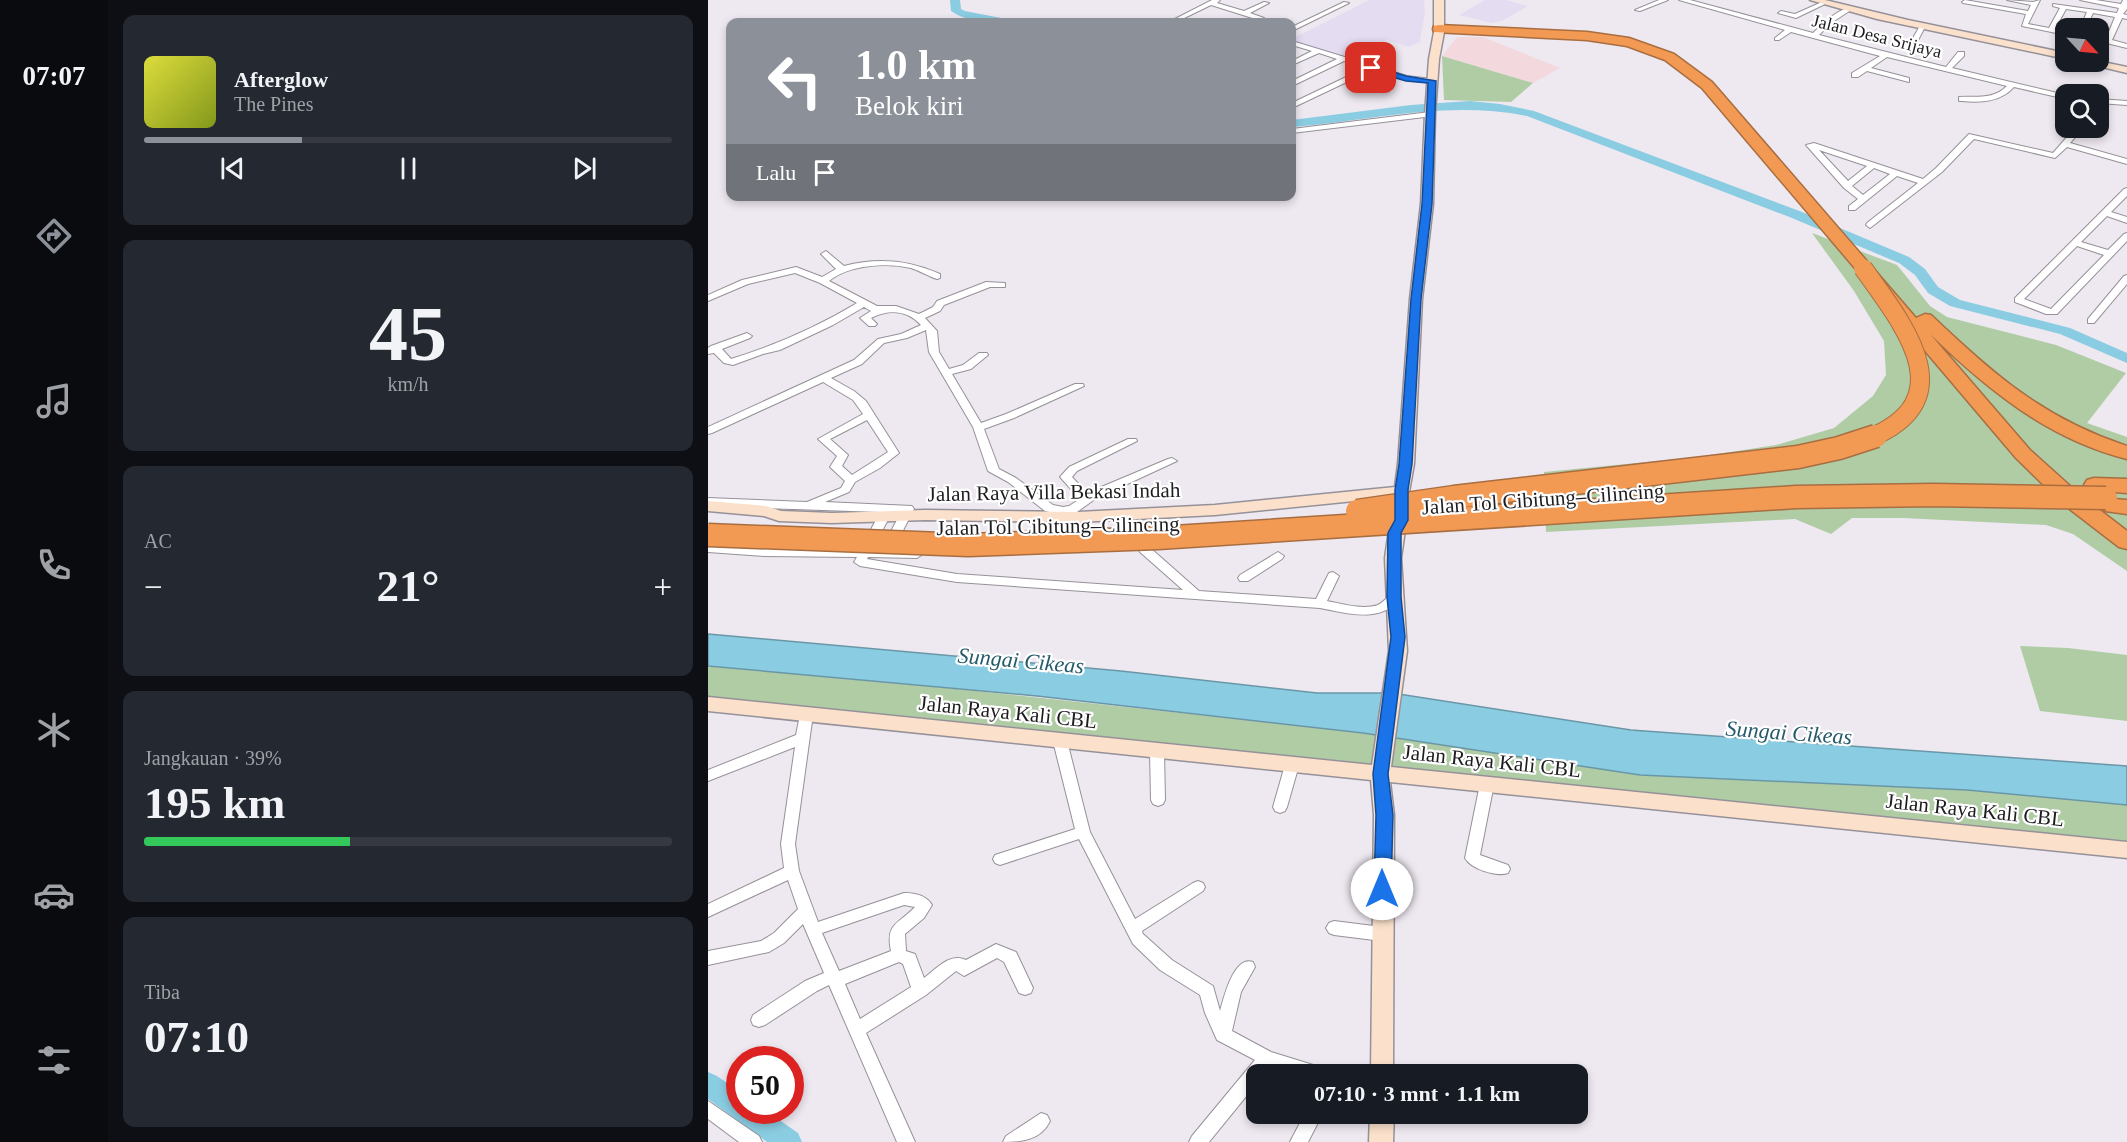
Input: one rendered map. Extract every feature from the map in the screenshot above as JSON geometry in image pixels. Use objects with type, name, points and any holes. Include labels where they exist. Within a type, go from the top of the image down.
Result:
[{"type":"highway","points":[[1444,27],[1591,36],[1649,47],[1674,58],[1695,74],[1763,143],[1906,302],[2038,454],[2097,508],[2127,531]]},
{"type":"highway","points":[[1763,143],[1863,268],[2023,454],[2071,499],[2127,542]]},
{"type":"highway","points":[[1326,516],[1454,497],[1798,457],[1839,449],[1876,437],[1905,417],[1919,394],[1920,365],[1910,341],[1863,268]]},
{"type":"highway","points":[[1906,302],[1984,376],[2019,404],[2082,438],[2127,453]]},
{"type":"highway","name":"Jalan Tol Cibitung–Cilincing","points":[[708,520],[971,530],[1170,524],[1326,516],[1649,491],[1800,484],[1968,482],[2127,486]]},
{"type":"highway","points":[[1852,495],[2127,507]]},
{"type":"highway","name":"Jalan Tol Cibitung–Cilincing","points":[[708,535],[968,545],[1158,538],[1667,503],[1852,495],[2127,499]]},
{"type":"main road","points":[[1382,1064],[1384,815],[1381,768],[1398,637],[1387,603],[1395,533],[1402,520],[1401,490],[1406,464],[1416,299],[1427,204],[1432,81],[1436,48],[1444,27],[1439,0]]},
{"type":"main road","points":[[1819,1],[2055,54]]},
{"type":"main road","points":[[2109,66],[2127,70]]},
{"type":"main road","name":"Jalan Raya Villa Bekasi Indah","points":[[708,507],[766,511],[779,516],[1215,510],[1401,490]]},
{"type":"main road","name":"Jalan Raya Kali CBL","points":[[708,704],[1292,765],[1381,768],[1487,784],[2127,850]]},
{"type":"main road","points":[[1381,1142],[1382,1124]]},
{"type":"street","points":[[1638,10],[1665,0]]},
{"type":"street","name":"Jalan Desa Srijaya","points":[[1682,0],[1718,6],[1790,29],[1818,31],[1886,55],[2055,95]]},
{"type":"street","points":[[2010,0],[2036,2],[2025,25],[2055,31]]},
{"type":"street","points":[[2083,0],[2125,5],[2123,16],[2109,40]]},
{"type":"street","points":[[1180,18],[1214,1],[1242,14],[1258,18]]},
{"type":"street","points":[[1781,13],[1796,16],[1819,1]]},
{"type":"street","points":[[1242,14],[1268,2],[1277,7]]},
{"type":"street","points":[[1296,27],[1346,3]]},
{"type":"street","points":[[1963,5],[1998,13],[2030,13]]},
{"type":"street","points":[[2055,5],[2123,16]]},
{"type":"street","points":[[2051,30],[2064,6]]},
{"type":"street","points":[[1818,31],[1849,9]]},
{"type":"street","points":[[2088,18],[2091,11]]},
{"type":"street","points":[[1913,45],[1923,25]]},
{"type":"street","points":[[1777,39],[1790,29]]},
{"type":"street","points":[[2109,42],[2127,46]]},
{"type":"street","points":[[1296,44],[1406,78],[1432,81]]},
{"type":"street","points":[[1296,61],[1318,51]]},
{"type":"street","points":[[1947,70],[1961,54]]},
{"type":"street","points":[[1856,75],[1886,55]]},
{"type":"street","points":[[1296,82],[1343,59]]},
{"type":"street","points":[[1296,104],[1371,68]]},
{"type":"street","points":[[1865,68],[1906,80]]},
{"type":"street","points":[[1962,99],[1992,98],[2007,92],[2012,85]]},
{"type":"street","points":[[2109,102],[2127,103]]},
{"type":"street","points":[[1296,130],[1430,109]]},
{"type":"street","points":[[1870,225],[1939,170],[1972,136],[2051,156],[2056,155],[2070,138]]},
{"type":"street","points":[[2064,144],[2127,162]]},
{"type":"street","points":[[1863,198],[1847,186],[1809,145],[1924,182]]},
{"type":"street","points":[[2100,150],[2127,157]]},
{"type":"street","points":[[1845,156],[1863,173]]},
{"type":"street","points":[[1847,186],[1873,165]]},
{"type":"street","points":[[1852,208],[1896,173]]},
{"type":"street","points":[[2127,191],[2018,301],[2054,312],[2127,236]]},
{"type":"street","points":[[2105,213],[2127,220]]},
{"type":"street","points":[[2075,243],[2110,254]]},
{"type":"street","points":[[826,254],[843,270]]},
{"type":"street","points":[[823,281],[829,275],[843,270],[875,264],[898,263],[913,266],[937,276]]},
{"type":"street","points":[[708,298],[744,282],[790,271],[800,271],[880,310]]},
{"type":"street","points":[[2091,321],[2127,278]]},
{"type":"street","points":[[919,317],[937,309],[939,303],[989,284],[1002,285]]},
{"type":"street","points":[[712,350],[733,362],[760,351],[776,348],[830,323],[864,303]]},
{"type":"street","points":[[872,324],[865,318],[880,310],[896,309],[919,317],[928,326],[934,336],[934,352],[948,372],[978,427],[994,471],[1012,480],[1049,508],[1075,513],[1086,499],[1172,461]]},
{"type":"street","points":[[708,431],[864,358],[881,341],[904,336],[928,326]]},
{"type":"street","points":[[712,350],[747,336]]},
{"type":"street","points":[[948,372],[967,367],[983,355]]},
{"type":"street","points":[[805,506],[845,490],[851,480],[894,453],[867,409],[857,399],[824,378]]},
{"type":"street","points":[[978,427],[1010,416],[1079,386]]},
{"type":"street","points":[[851,480],[836,466],[843,455],[823,440],[869,415]]},
{"type":"street","points":[[1086,499],[1066,477],[1070,472],[1132,441]]},
{"type":"street","points":[[708,502],[805,506],[885,513],[860,562],[957,578],[1320,604],[1353,609],[1387,603]]},
{"type":"street","points":[[885,554],[905,516]]},
{"type":"street","points":[[708,548],[764,552],[863,554],[1144,549],[1395,533]]},
{"type":"street","points":[[1144,549],[1196,595]]},
{"type":"street","points":[[1244,578],[1278,556]]},
{"type":"street","points":[[1240,600],[1259,568]]},
{"type":"street","points":[[1320,604],[1333,576]]},
{"type":"street","points":[[806,714],[788,844],[792,871],[813,930],[906,1142]]},
{"type":"street","points":[[708,777],[803,738]]},
{"type":"street","points":[[1060,741],[1083,832],[1138,939],[1166,965],[1207,991],[1213,1013],[1223,1035],[1267,1058],[1286,1064]]},
{"type":"street","points":[[1157,751],[1158,800]]},
{"type":"street","points":[[1280,807],[1292,765]]},
{"type":"street","points":[[1487,784],[1472,855],[1474,861],[1503,869]]},
{"type":"street","points":[[1000,859],[1083,832]]},
{"type":"street","points":[[708,911],[792,871]]},
{"type":"street","points":[[1133,928],[1198,887]]},
{"type":"street","points":[[813,930],[904,899],[915,899],[924,905],[919,914],[900,927],[895,937],[899,955]]},
{"type":"street","points":[[708,958],[764,946],[786,932],[806,911]]},
{"type":"street","points":[[1334,928],[1382,934]]},
{"type":"street","points":[[856,1030],[920,990],[953,965],[960,964],[964,969],[996,951],[1010,957],[1025,988]]},
{"type":"street","points":[[759,1020],[812,986],[899,955],[909,959],[920,990]]},
{"type":"street","points":[[1223,1035],[1233,990],[1247,967]]},
{"type":"street","points":[[1198,1142],[1267,1058]]},
{"type":"street","points":[[708,1109],[753,1142]]},
{"type":"street","points":[[1012,1142],[1041,1121]]},
{"type":"street","points":[[1299,1142],[1308,1124]]},
{"type":"shaded area","points":[[1369,0],[1424,0],[1425,11],[1420,42],[1409,47],[1387,40],[1350,59],[1296,43],[1296,37]]},
{"type":"shaded area","points":[[1485,0],[1506,0],[1528,6],[1502,21],[1492,23],[1459,15]]},
{"type":"shaded area","points":[[1457,37],[1483,37],[1560,68],[1533,83],[1442,56]]},
{"type":"green space","points":[[1442,56],[1533,83],[1511,102],[1444,100]]},
{"type":"green space","points":[[1812,233],[1897,265],[1930,306],[1947,317],[2056,345],[2126,373],[2087,423],[2127,437],[2127,571],[2073,534],[2046,525],[1903,518],[1852,518],[1831,534],[1795,519],[1546,532],[1544,472],[1698,457],[1776,445],[1834,428],[1873,396],[1886,375],[1884,341],[1854,291]]},
{"type":"green space","points":[[2020,646],[2068,648],[2127,655],[2127,721],[2040,711]]},
{"type":"green space","points":[[708,666],[967,690],[1339,730],[1640,775],[1967,790],[2127,805],[2127,844],[708,704]]},
{"type":"water","points":[[708,634],[1121,671],[1317,693],[1392,693],[1631,730],[2127,766],[2127,805],[1967,790],[1640,775],[1363,733],[1037,696],[708,666]]},
{"type":"waterway","points":[[955,0],[956,11],[985,18]]},
{"type":"waterway","points":[[1296,124],[1441,105],[1500,107],[1530,113],[1797,215],[1904,260],[1920,272],[1933,290],[1955,303],[2065,331],[2127,358]]},
{"type":"waterway","points":[[708,1084],[726,1098]]},
{"type":"waterway","points":[[763,1124],[789,1142]]},
{"type":"route","points":[[1371,68],[1406,78],[1432,81],[1427,204],[1416,299],[1406,464],[1401,490],[1402,520],[1395,533],[1394,597],[1398,631],[1396,665],[1380,774],[1384,815],[1382,889]]},
{"type":"water label","name":"Sungai Cikeas","points":[[1021,660]]},
{"type":"water label","name":"Sungai Cikeas","points":[[1789,732]]}]
